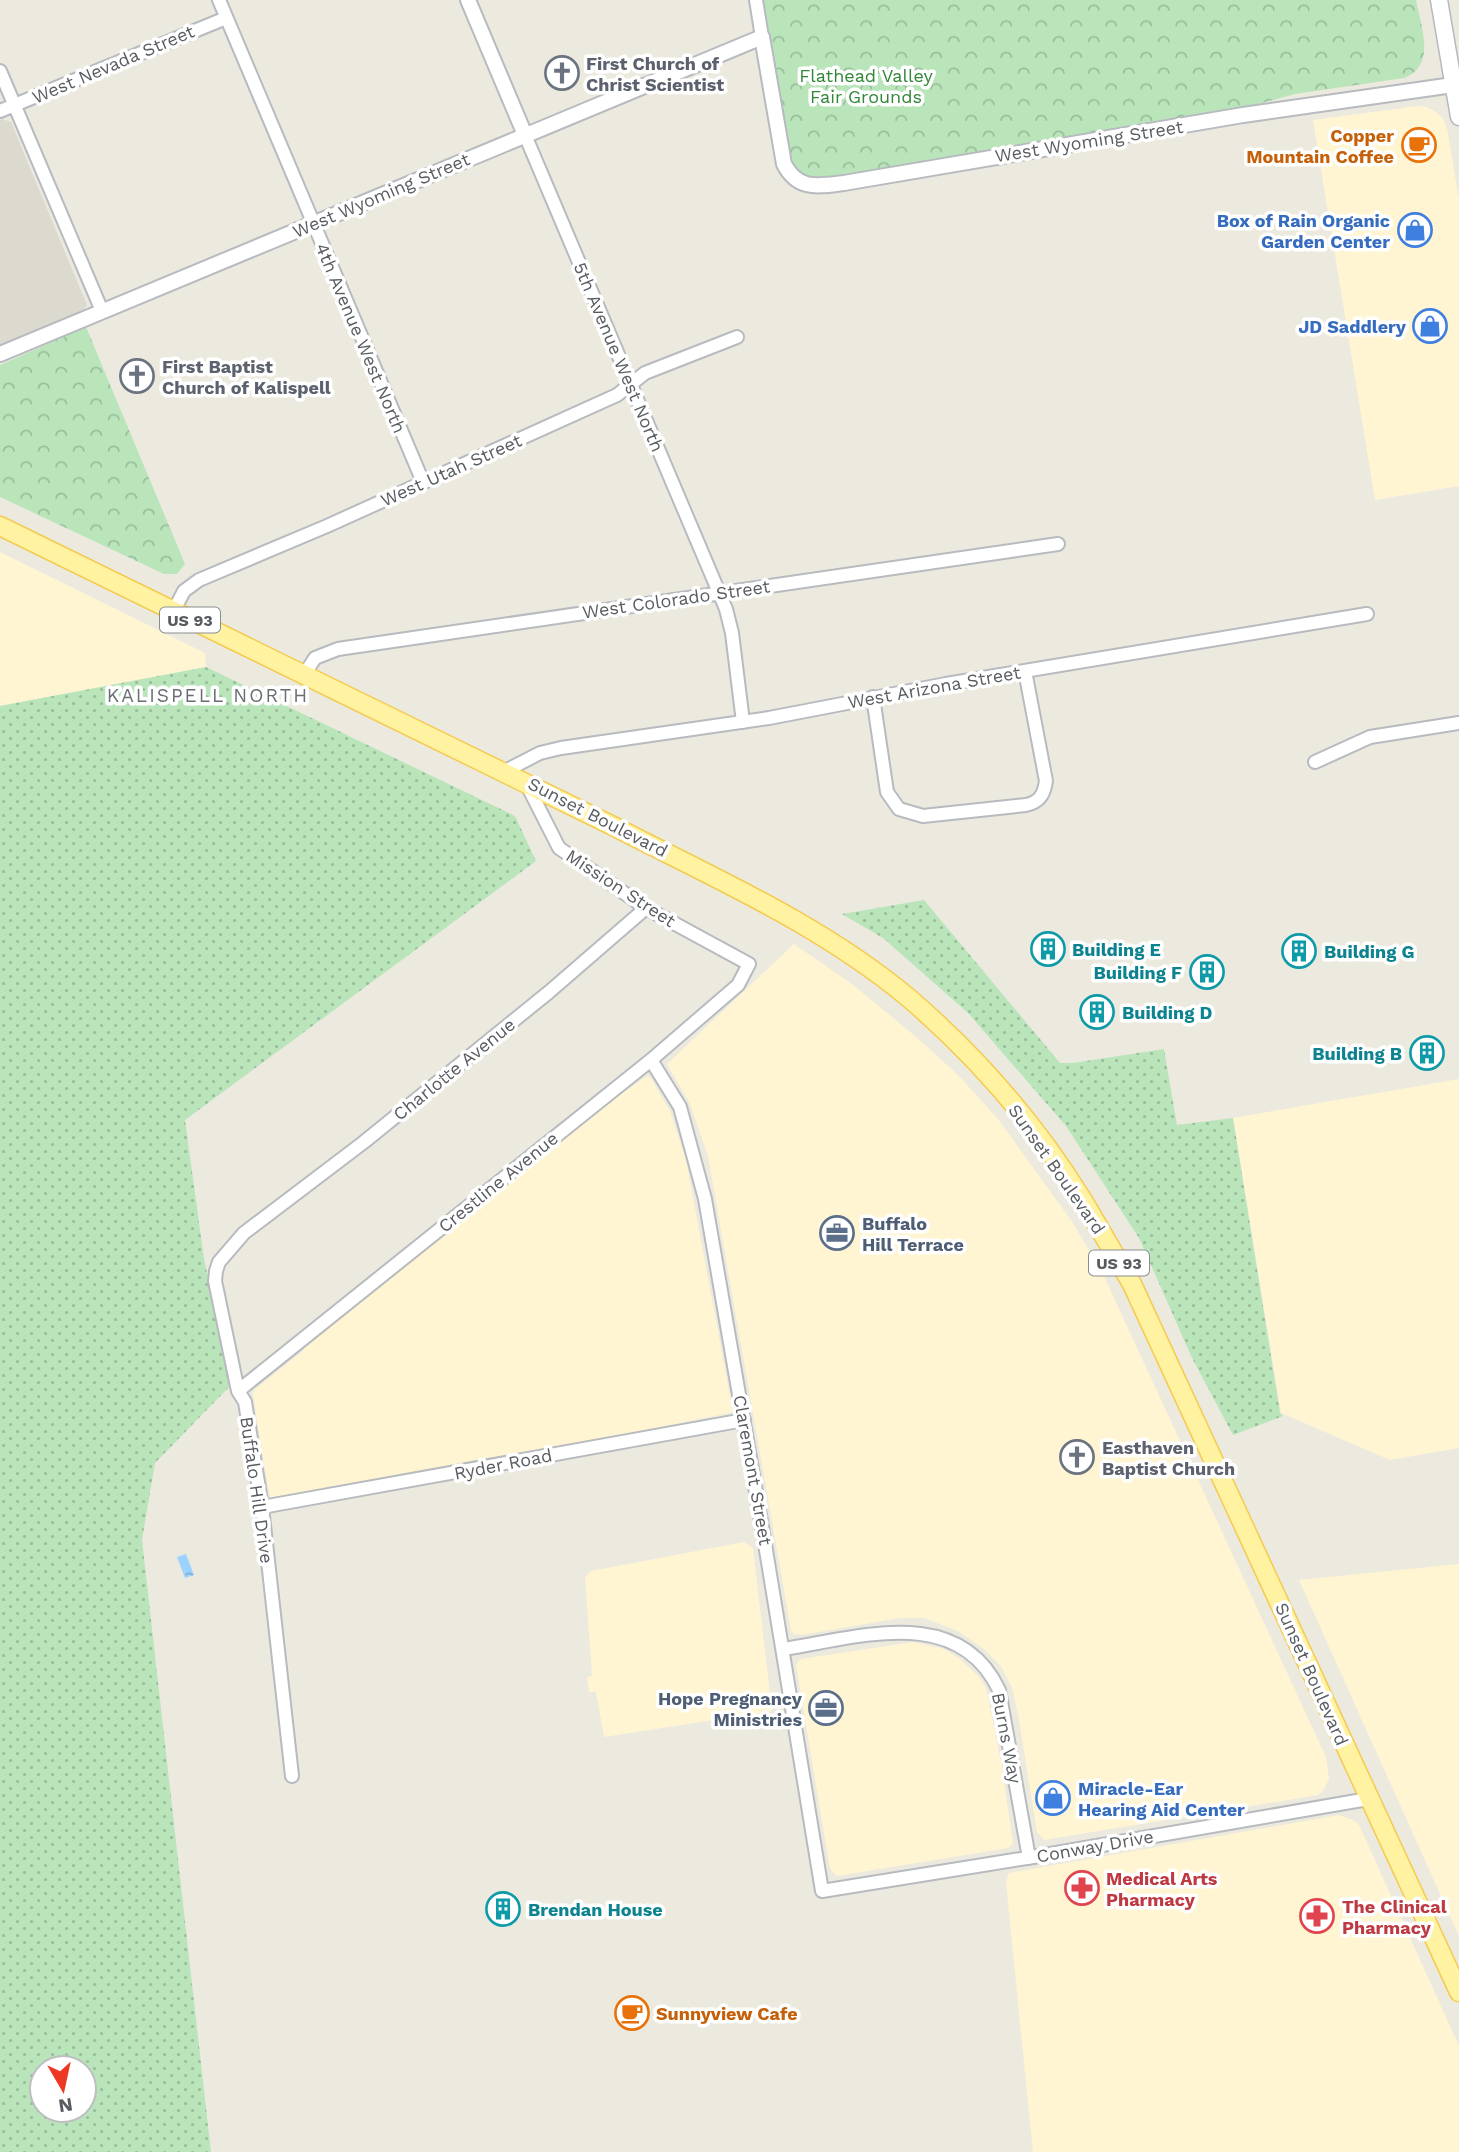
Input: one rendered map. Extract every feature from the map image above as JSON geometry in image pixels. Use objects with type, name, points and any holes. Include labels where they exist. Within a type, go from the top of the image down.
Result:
[{"type":"main road","points":[[1439,0],[1459,117]]},
{"type":"main road","name":"Sunset Boulevard","points":[[0,526],[525,780],[763,902],[833,943],[908,998],[965,1051],[1022,1114],[1081,1197],[1132,1284],[1459,1992]]},
{"type":"street","name":"4th Avenue West North","points":[[219,0],[423,482]]},
{"type":"street","name":"5th Avenue West North","points":[[468,0],[720,593],[732,633],[743,722]]},
{"type":"street","points":[[756,0],[762,37]]},
{"type":"street","name":"West Nevada Street","points":[[0,111],[226,18]]},
{"type":"street","name":"West Wyoming Street","points":[[0,354],[762,37],[780,151],[789,175],[799,183],[820,185],[1243,115],[1453,85]]},
{"type":"street","points":[[0,72],[102,311]]},
{"type":"street","name":"West Utah Street","points":[[173,612],[184,591],[199,580],[617,395],[645,373],[737,337]]},
{"type":"street","name":"West Colorado Street","points":[[304,675],[315,658],[338,649],[1058,544]]},
{"type":"street","name":"West Arizona Street","points":[[505,771],[540,753],[561,748],[743,722],[873,697],[1367,614]]},
{"type":"street","points":[[873,697],[887,792],[899,809],[923,816],[1026,805],[1040,799],[1045,791],[1045,781],[1025,671]]},
{"type":"street","points":[[1315,762],[1370,737],[1459,723]]},
{"type":"street","name":"Mission Street","points":[[525,780],[559,848],[646,908],[749,964]]},
{"type":"street","name":"Charlotte Avenue","points":[[257,1224],[364,1142],[549,992],[646,908]]},
{"type":"street","name":"Crestline Avenue","points":[[238,1391],[651,1060],[738,985],[749,964]]},
{"type":"street","name":"Claremont Street","points":[[651,1060],[680,1107],[705,1199],[822,1891]]},
{"type":"street","name":"Buffalo Hill Drive","points":[[257,1224],[226,1252],[216,1270],[215,1281],[238,1391],[245,1402],[262,1507],[292,1776]]},
{"type":"street","name":"Ryder Road","points":[[262,1507],[744,1420]]},
{"type":"street","name":"Burns Way","points":[[783,1649],[902,1631],[935,1635],[978,1659],[986,1667],[999,1690],[1029,1858]]},
{"type":"street","name":"Conway Drive","points":[[822,1891],[1368,1799]]},
{"type":"shaded area","points":[[1427,107],[1443,118],[1459,200],[1459,486],[1375,500],[1313,120]]},
{"type":"shaded area","points":[[0,120],[11,122],[87,305],[83,310],[0,346]]},
{"type":"shaded area","points":[[0,552],[205,653],[206,667],[0,706]]},
{"type":"shaded area","points":[[794,944],[852,984],[958,1075],[998,1119],[1071,1220],[1103,1274],[1326,1757],[1329,1779],[1318,1795],[1044,1840],[1037,1832],[1012,1688],[1001,1666],[984,1649],[958,1631],[924,1618],[901,1618],[801,1635],[794,1634],[791,1630],[708,1156],[690,1104],[667,1064]]},
{"type":"shaded area","points":[[647,1076],[670,1111],[686,1160],[733,1412],[429,1474],[273,1500],[270,1498],[253,1394],[255,1389],[623,1089],[627,1090]]},
{"type":"shaded area","points":[[1459,1079],[1459,1448],[1390,1460],[1281,1413],[1233,1118]]},
{"type":"shaded area","points":[[744,1542],[753,1548],[772,1711],[604,1737],[596,1692],[589,1692],[587,1677],[592,1676],[585,1577],[591,1571]]},
{"type":"shaded area","points":[[1459,1564],[1459,1936],[1299,1580]]},
{"type":"shaded area","points":[[913,1642],[944,1649],[960,1659],[980,1678],[986,1688],[1002,1767],[1013,1844],[1008,1848],[837,1876],[830,1869],[796,1665],[801,1659]]},
{"type":"shaded area","points":[[1339,1815],[1359,1825],[1459,2046],[1459,2152],[1033,2152],[1006,1882],[1009,1873]]},
{"type":"green space","name":"Flathead Valley Fair Grounds","points":[[763,0],[1416,0],[1423,33],[1424,55],[1414,72],[1404,78],[1295,94],[1230,112],[809,180],[793,168]]},
{"type":"green space","points":[[86,327],[185,564],[177,574],[164,574],[0,497],[0,365]]},
{"type":"green space","points":[[206,667],[515,816],[536,861],[185,1120],[204,1259],[232,1384],[155,1463],[142,1540],[211,2152],[0,2152],[0,706]]},
{"type":"green space","points":[[924,900],[1060,1063],[1164,1049],[1177,1125],[1233,1118],[1280,1413],[1283,1416],[1233,1435],[1192,1358],[1139,1238],[1066,1126],[968,1013],[883,938],[842,914]]},
{"type":"water","points":[[186,1554],[194,1575],[185,1578],[177,1557]]},
{"type":"place","name":"First Church of Christ Scientist","points":[[562,73]]},
{"type":"place","name":"Copper Mountain Coffee","points":[[1419,145]]},
{"type":"place","name":"Box of Rain Organic Garden Center","points":[[1415,230]]},
{"type":"place","name":"JD Saddlery","points":[[1430,326]]},
{"type":"place","name":"First Baptist Church of Kalispell","points":[[137,376]]},
{"type":"place","name":"Building E","points":[[1048,949]]},
{"type":"place","name":"Building G","points":[[1299,951]]},
{"type":"place","name":"Building F","points":[[1207,972]]},
{"type":"place","name":"Building D","points":[[1097,1012]]},
{"type":"place","name":"Building B","points":[[1427,1053]]},
{"type":"place","name":"Buffalo Hill Terrace","points":[[837,1233]]},
{"type":"place","name":"Easthaven Baptist Church","points":[[1077,1457]]},
{"type":"place","name":"Hope Pregnancy Ministries","points":[[826,1708]]},
{"type":"place","name":"Miracle-Ear Hearing Aid Center","points":[[1053,1798]]},
{"type":"place","name":"Medical Arts Pharmacy","points":[[1082,1888]]},
{"type":"place","name":"Brendan House","points":[[503,1909]]},
{"type":"place","name":"The Clinical Pharmacy","points":[[1317,1916]]},
{"type":"place","name":"Sunnyview Cafe","points":[[632,2013]]},
{"type":"district","name":"KALISPELL NORTH","points":[[208,695]]}]
